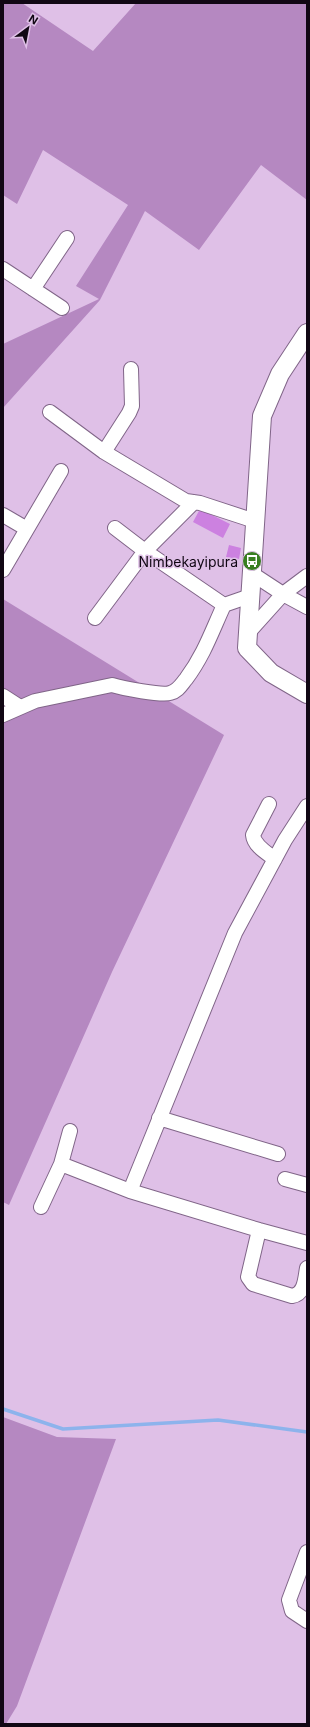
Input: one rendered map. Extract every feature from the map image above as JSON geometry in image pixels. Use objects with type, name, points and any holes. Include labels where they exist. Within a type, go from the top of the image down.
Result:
[{"type":"main road","points":[[307,333],[280,374],[262,416],[246,648],[271,673],[307,694]]},
{"type":"street","points":[[33,289],[67,238]]},
{"type":"street","points":[[3,269],[62,308]]},
{"type":"street","points":[[104,452],[129,414],[132,406],[131,369]]},
{"type":"street","points":[[50,412],[104,452],[186,501],[194,502],[255,521]]},
{"type":"street","points":[[3,570],[61,472]]},
{"type":"street","points":[[95,618],[145,551],[194,502]]},
{"type":"street","points":[[3,515],[27,529]]},
{"type":"street","points":[[115,528],[145,551],[224,605]]},
{"type":"street","points":[[252,573],[283,594],[307,607]]},
{"type":"street","points":[[247,634],[283,594],[307,576]]},
{"type":"street","points":[[3,715],[35,701],[112,685],[122,688],[168,694],[177,691],[197,664],[208,645],[224,605],[250,596]]},
{"type":"street","points":[[3,696],[20,707]]},
{"type":"street","points":[[269,804],[253,835],[253,839],[256,844],[275,859]]},
{"type":"street","points":[[130,1191],[235,933],[275,859],[307,806]]},
{"type":"street","points":[[160,1118],[278,1154]]},
{"type":"street","points":[[41,1207],[61,1164],[70,1131]]},
{"type":"street","points":[[61,1164],[130,1191],[307,1243]]},
{"type":"street","points":[[285,1179],[307,1185]]},
{"type":"street","points":[[259,1230],[248,1277],[253,1284],[292,1296],[298,1295],[302,1290],[307,1268]]},
{"type":"street","points":[[307,1552],[289,1600],[292,1611],[307,1621]]},
{"type":"shaded area","points":[[3,3],[22,3],[93,51],[136,3],[307,3],[307,200],[261,165],[199,250],[145,211],[100,300],[3,408],[3,344],[99,299],[76,286],[128,205],[43,150],[17,204],[3,195]]},
{"type":"shaded area","points":[[3,599],[224,735],[112,972],[9,1205],[3,1202]]},
{"type":"shaded area","points":[[3,1417],[57,1437],[116,1439],[17,1706],[6,1724],[3,1724]]},
{"type":"building","points":[[200,509],[230,524],[223,538],[193,522]]},
{"type":"building","points":[[229,545],[241,548],[239,559],[226,557]]},
{"type":"waterway","points":[[3,1409],[63,1429],[218,1420],[307,1432]]},
{"type":"place","name":"Nimbekayipura","points":[[252,561]]}]
